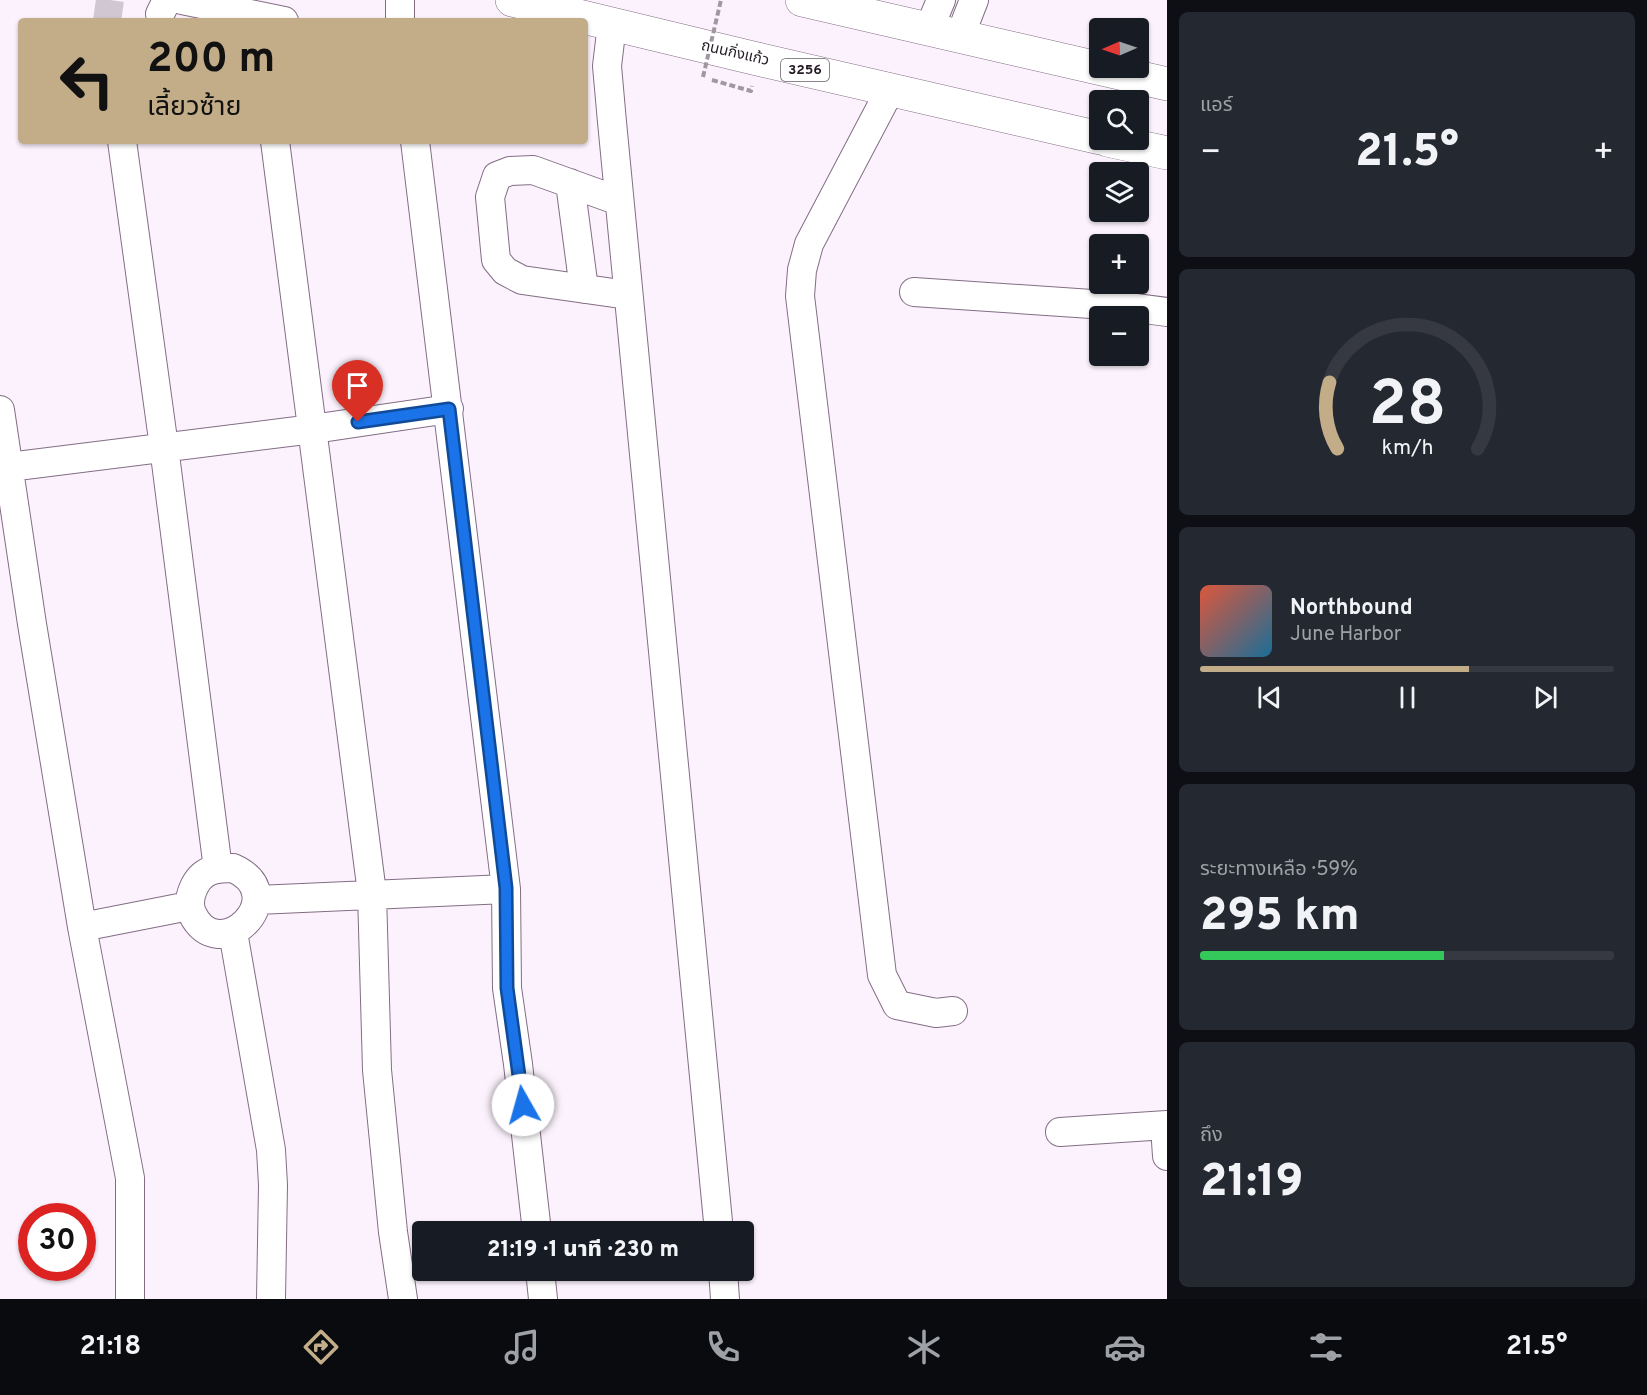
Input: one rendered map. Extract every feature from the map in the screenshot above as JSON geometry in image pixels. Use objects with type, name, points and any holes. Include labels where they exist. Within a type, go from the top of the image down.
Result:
[{"type":"main road","name":"ถนนกิ่งแก้ว","points":[[512,0],[587,18]]},
{"type":"main road","points":[[802,0],[935,15],[960,36],[1167,84]]},
{"type":"main road","name":"ถนนกิ่งแก้ว","points":[[588,18],[1089,135]]},
{"type":"main road","points":[[1149,149],[1167,153]]},
{"type":"street","points":[[400,0],[400,18]]},
{"type":"street","points":[[960,36],[974,0]]},
{"type":"street","points":[[169,5],[262,18]]},
{"type":"street","points":[[612,24],[607,66],[718,1221]]},
{"type":"street","points":[[890,90],[809,244],[802,270],[800,296],[882,975],[897,1005],[936,1013],[953,1011]]},
{"type":"street","points":[[122,144],[218,868]]},
{"type":"street","points":[[275,144],[372,893],[377,1071],[393,1232],[404,1299]]},
{"type":"street","points":[[415,144],[506,888],[507,988],[536,1221]]},
{"type":"street","points":[[619,201],[533,170],[510,171],[497,176],[490,197],[496,260],[505,271],[522,280],[628,295]]},
{"type":"street","points":[[570,183],[584,289]]},
{"type":"street","points":[[914,292],[1121,306],[1167,312]]},
{"type":"street","points":[[9,467],[313,429],[449,409]]},
{"type":"street","points":[[0,410],[32,624],[82,927],[130,1178],[130,1299]]},
{"type":"street","points":[[218,868],[233,868],[242,872],[254,887],[256,900],[248,922],[233,932],[221,934],[209,932],[199,926],[189,906],[198,880],[207,872],[218,868]]},
{"type":"street","points":[[256,900],[506,888]]},
{"type":"street","points":[[82,927],[189,906]]},
{"type":"street","points":[[233,932],[271,1150],[273,1185],[271,1299]]},
{"type":"street","points":[[1060,1132],[1166,1126],[1167,1156]]},
{"type":"street","points":[[541,1281],[543,1299]]},
{"type":"street","points":[[724,1281],[725,1299]]},
{"type":"path","points":[[703,77],[720,0]]},
{"type":"tunnel","points":[[107,18],[110,0]]},
{"type":"route","points":[[358,422],[449,409],[506,888],[507,988],[523,1105]]}]
